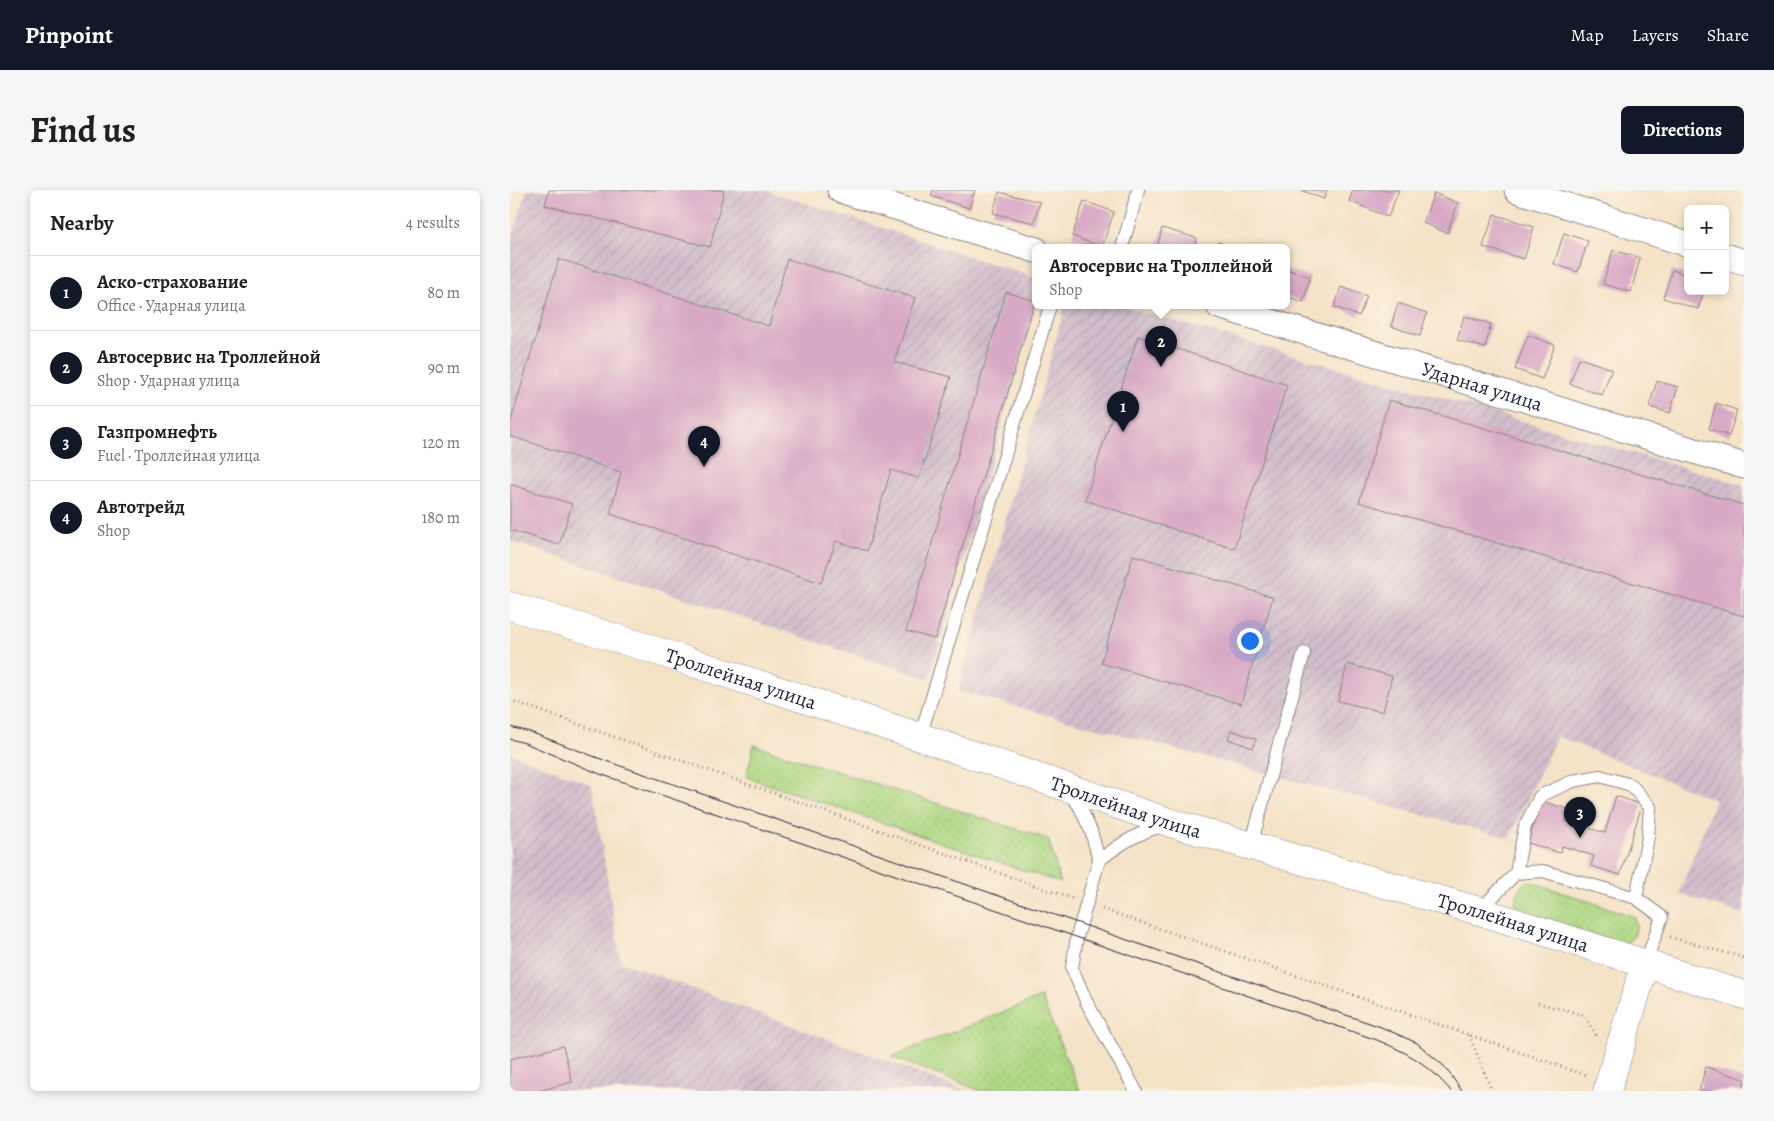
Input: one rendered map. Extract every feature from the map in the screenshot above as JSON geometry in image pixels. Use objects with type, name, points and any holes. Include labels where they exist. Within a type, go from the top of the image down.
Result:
[{"type":"main road","name":"Троллейная улица","points":[[510,606],[645,647],[920,737],[1171,823],[1479,911],[1744,994]]},
{"type":"main road","points":[[1592,1083],[1645,964]]},
{"type":"street","points":[[840,190],[1032,249]]},
{"type":"street","points":[[1517,190],[1684,243]]},
{"type":"street","points":[[1729,257],[1744,262]]},
{"type":"street","name":"Ударная улица","points":[[1229,309],[1744,466]]},
{"type":"lane","points":[[1123,244],[1138,190]]},
{"type":"lane","points":[[920,737],[1049,309]]},
{"type":"lane","points":[[1251,845],[1304,653]]},
{"type":"lane","points":[[1479,911],[1516,873],[1525,826],[1540,796],[1573,781],[1600,776],[1631,785],[1650,807],[1648,837],[1636,898]]},
{"type":"lane","points":[[1063,786],[1080,805],[1092,831],[1100,860],[1077,937],[1072,968],[1086,1001],[1136,1091]]},
{"type":"lane","points":[[1100,860],[1121,844],[1144,831],[1171,823]]},
{"type":"lane","points":[[1516,873],[1543,870],[1636,898],[1662,917],[1645,964]]},
{"type":"path","points":[[510,700],[1087,904],[1469,1035],[1592,1083]]},
{"type":"path","points":[[1656,933],[1744,958]]},
{"type":"path","points":[[1538,1003],[1584,1015],[1596,1035],[1594,1043]]},
{"type":"path","points":[[1469,1035],[1492,1091]]},
{"type":"path","points":[[1588,1067],[1592,1083]]},
{"type":"shaded area","points":[[527,190],[765,190],[1032,277],[1032,309],[1035,309],[929,679],[510,541],[510,247]]},
{"type":"shaded area","points":[[1064,309],[1132,309],[1744,485],[1744,914],[1679,894],[1715,800],[1557,736],[1509,838],[958,691]]},
{"type":"shaded area","points":[[510,753],[592,785],[621,962],[967,1091],[510,1091]]},
{"type":"green space","points":[[754,745],[1048,839],[1061,883],[746,777]]},
{"type":"green space","points":[[1529,881],[1635,917],[1636,930],[1634,936],[1624,944],[1519,911],[1515,902],[1521,886]]},
{"type":"green space","points":[[1041,997],[1080,1091],[981,1091],[891,1057]]},
{"type":"building","points":[[549,190],[724,191],[710,247],[545,205]]},
{"type":"building","points":[[933,190],[975,190],[969,208],[931,196]]},
{"type":"building","points":[[1300,190],[1327,190],[1324,199]]},
{"type":"building","points":[[1353,190],[1399,190],[1388,217],[1349,201]]},
{"type":"building","points":[[999,192],[1040,202],[1034,223],[993,213]]},
{"type":"building","points":[[1434,193],[1458,203],[1447,233],[1423,223]]},
{"type":"building","points":[[1084,201],[1114,212],[1103,244],[1094,244],[1072,236]]},
{"type":"building","points":[[1494,214],[1534,227],[1524,259],[1483,247]]},
{"type":"building","points":[[1162,228],[1197,238],[1195,244],[1158,244]]},
{"type":"building","points":[[1564,233],[1588,241],[1578,272],[1554,264]]},
{"type":"building","points":[[1613,250],[1640,258],[1631,292],[1603,284]]},
{"type":"building","points":[[559,259],[769,326],[787,259],[915,298],[894,362],[951,377],[919,478],[891,470],[867,551],[836,541],[821,583],[610,514],[621,472],[510,436],[510,424]]},
{"type":"building","points":[[1290,270],[1310,277],[1303,302],[1290,297]]},
{"type":"building","points":[[1672,270],[1684,274],[1684,295],[1703,295],[1698,309],[1663,298]]},
{"type":"building","points":[[1341,287],[1367,296],[1359,316],[1334,307]]},
{"type":"building","points":[[1006,292],[1032,300],[1033,309],[935,639],[906,631]]},
{"type":"building","points":[[1398,303],[1427,313],[1420,336],[1391,326]]},
{"type":"building","points":[[1464,316],[1491,324],[1485,348],[1457,340]]},
{"type":"building","points":[[1528,335],[1555,345],[1542,379],[1515,369]]},
{"type":"building","points":[[1138,336],[1287,385],[1234,549],[1085,500]]},
{"type":"building","points":[[1579,358],[1612,369],[1602,395],[1570,384]]},
{"type":"building","points":[[1657,381],[1678,387],[1670,413],[1649,407]]},
{"type":"building","points":[[1389,400],[1744,505],[1744,616],[1359,502]]},
{"type":"building","points":[[1716,403],[1737,410],[1729,436],[1709,429]]},
{"type":"building","points":[[510,484],[572,504],[559,545],[510,530]]},
{"type":"building","points":[[1133,555],[1273,597],[1241,704],[1101,663]]},
{"type":"building","points":[[1347,664],[1392,676],[1383,712],[1338,701]]},
{"type":"building","points":[[1231,730],[1256,739],[1253,748],[1228,739]]},
{"type":"building","points":[[1616,796],[1642,805],[1620,875],[1591,866],[1594,856],[1562,846],[1560,853],[1528,843],[1541,801],[1568,809],[1565,821],[1605,833]]},
{"type":"building","points":[[563,1046],[572,1082],[538,1091],[510,1091],[510,1059]]},
{"type":"building","points":[[1706,1067],[1744,1079],[1744,1091],[1699,1091]]},
{"type":"tram line","points":[[510,727],[530,732],[606,761],[1381,1027],[1417,1043],[1445,1067],[1462,1091]]},
{"type":"tram line","points":[[510,739],[525,743],[600,774],[1377,1040],[1426,1066],[1451,1091]]},
{"type":"place","name":"Автосервис на Троллейной","points":[[1161,367]]},
{"type":"place","name":"Аско-страхование","points":[[1123,432]]},
{"type":"place","name":"Автотрейд","points":[[704,467]]},
{"type":"place","name":"Газпромнефть","points":[[1580,838]]}]
